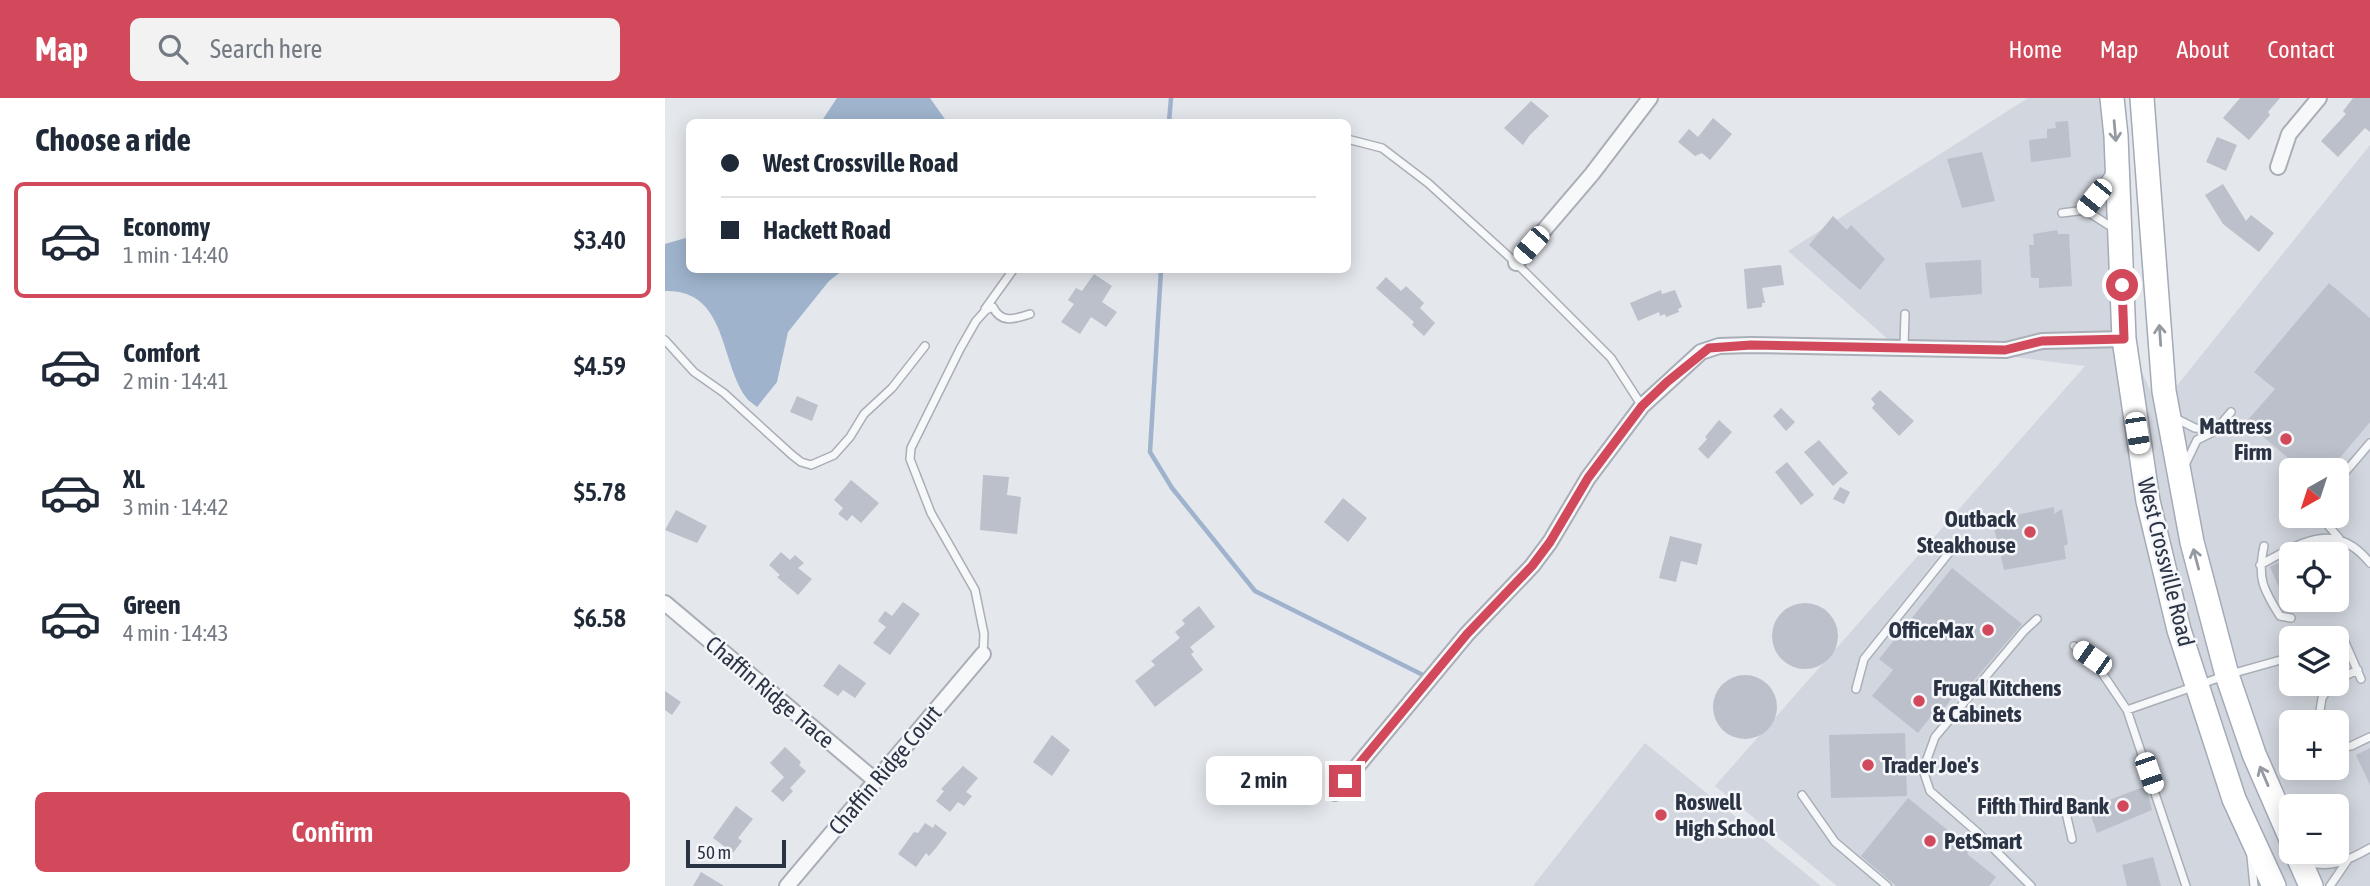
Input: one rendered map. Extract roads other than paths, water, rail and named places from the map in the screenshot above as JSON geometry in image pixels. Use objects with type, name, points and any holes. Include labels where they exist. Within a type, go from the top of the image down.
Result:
[{"type":"main road","name":"West Crossville Road","points":[[2112,98],[2124,339],[2148,501],[2179,630],[2234,799],[2274,886]]},
{"type":"main road","name":"West Crossville Road","points":[[2143,98],[2164,391],[2192,542],[2227,675],[2254,754],[2279,811]]},
{"type":"main road","name":"West Crossville Road","points":[[2302,864],[2311,886]]},
{"type":"street","points":[[1516,263],[1593,174],[1650,98]]},
{"type":"street","points":[[2278,167],[2289,134],[2319,98]]},
{"type":"street","points":[[1335,793],[1467,634],[1532,566],[1550,542],[1588,478],[1642,406],[1701,352],[1719,346],[2005,350],[2042,341],[2124,339]]},
{"type":"street","name":"Chaffin Ridge Trace","points":[[665,603],[876,780]]},
{"type":"street","name":"Chaffin Ridge Court","points":[[787,886],[983,654]]},
{"type":"lane","points":[[1351,140],[1382,148],[1428,183],[1516,263],[1611,358],[1642,406]]},
{"type":"lane","points":[[2085,210],[2117,163]]},
{"type":"lane","points":[[2062,213],[2085,210],[2120,232]]},
{"type":"lane","points":[[983,654],[985,634],[975,590],[936,522],[910,458],[920,427],[960,349],[989,301],[1011,273]]},
{"type":"lane","points":[[983,313],[993,307],[998,315],[1007,319],[1030,314]]},
{"type":"lane","points":[[1903,347],[1905,314]]},
{"type":"lane","points":[[665,340],[694,372],[724,393],[792,456],[811,465],[834,455],[850,437],[864,414],[892,388],[925,346]]},
{"type":"lane","points":[[2180,475],[2197,440],[2215,430],[2231,412]]},
{"type":"lane","points":[[2168,414],[2195,428],[2215,430]]},
{"type":"lane","points":[[2349,468],[2370,443]]},
{"type":"lane","points":[[2330,528],[2339,538],[2362,553],[2370,563]]},
{"type":"lane","points":[[2260,565],[2316,538],[2339,538]]},
{"type":"lane","points":[[2264,546],[2260,579],[2280,616],[2291,618]]},
{"type":"lane","points":[[1856,689],[1864,659],[1952,549]]},
{"type":"lane","points":[[2031,886],[1930,791],[1923,770],[1935,737],[2037,619]]},
{"type":"lane","points":[[2074,646],[2092,658],[2127,710],[2186,886]]},
{"type":"lane","points":[[2349,651],[2361,679]]},
{"type":"lane","points":[[2127,710],[2227,675],[2279,660]]},
{"type":"lane","points":[[2349,674],[2358,670]]},
{"type":"lane","points":[[2349,746],[2370,737]]},
{"type":"lane","points":[[1802,795],[1835,842],[1887,886]]},
{"type":"lane","points":[[2064,804],[2072,839]]},
{"type":"lane","points":[[2249,832],[2254,886]]},
{"type":"lane","points":[[2349,860],[2369,845]]},
{"type":"lane","points":[[2330,886],[2345,864]]},
{"type":"water","points":[[837,98],[930,98],[945,119],[823,119]]},
{"type":"water","points":[[686,238],[686,273],[839,273],[829,281],[788,332],[777,382],[757,407],[746,398],[737,381],[711,314],[700,301],[685,293],[665,291],[665,244]]},
{"type":"waterway","points":[[1169,119],[1171,98]]},
{"type":"waterway","points":[[1161,273],[1150,452],[1172,488],[1255,591],[1423,675]]},
{"type":"place","name":"Mattress Firm","points":[[2286,439]]},
{"type":"place","name":"Outback Steakhouse","points":[[2030,532]]},
{"type":"place","name":"OfficeMax","points":[[1988,630]]},
{"type":"place","name":"Frugal Kitchens & Cabinets","points":[[1919,701]]},
{"type":"place","name":"Trader Joe's","points":[[1868,765]]},
{"type":"place","name":"Fifth Third Bank","points":[[2123,806]]},
{"type":"place","name":"Roswell High School","points":[[1661,815]]},
{"type":"place","name":"PetSmart","points":[[1930,841]]}]
